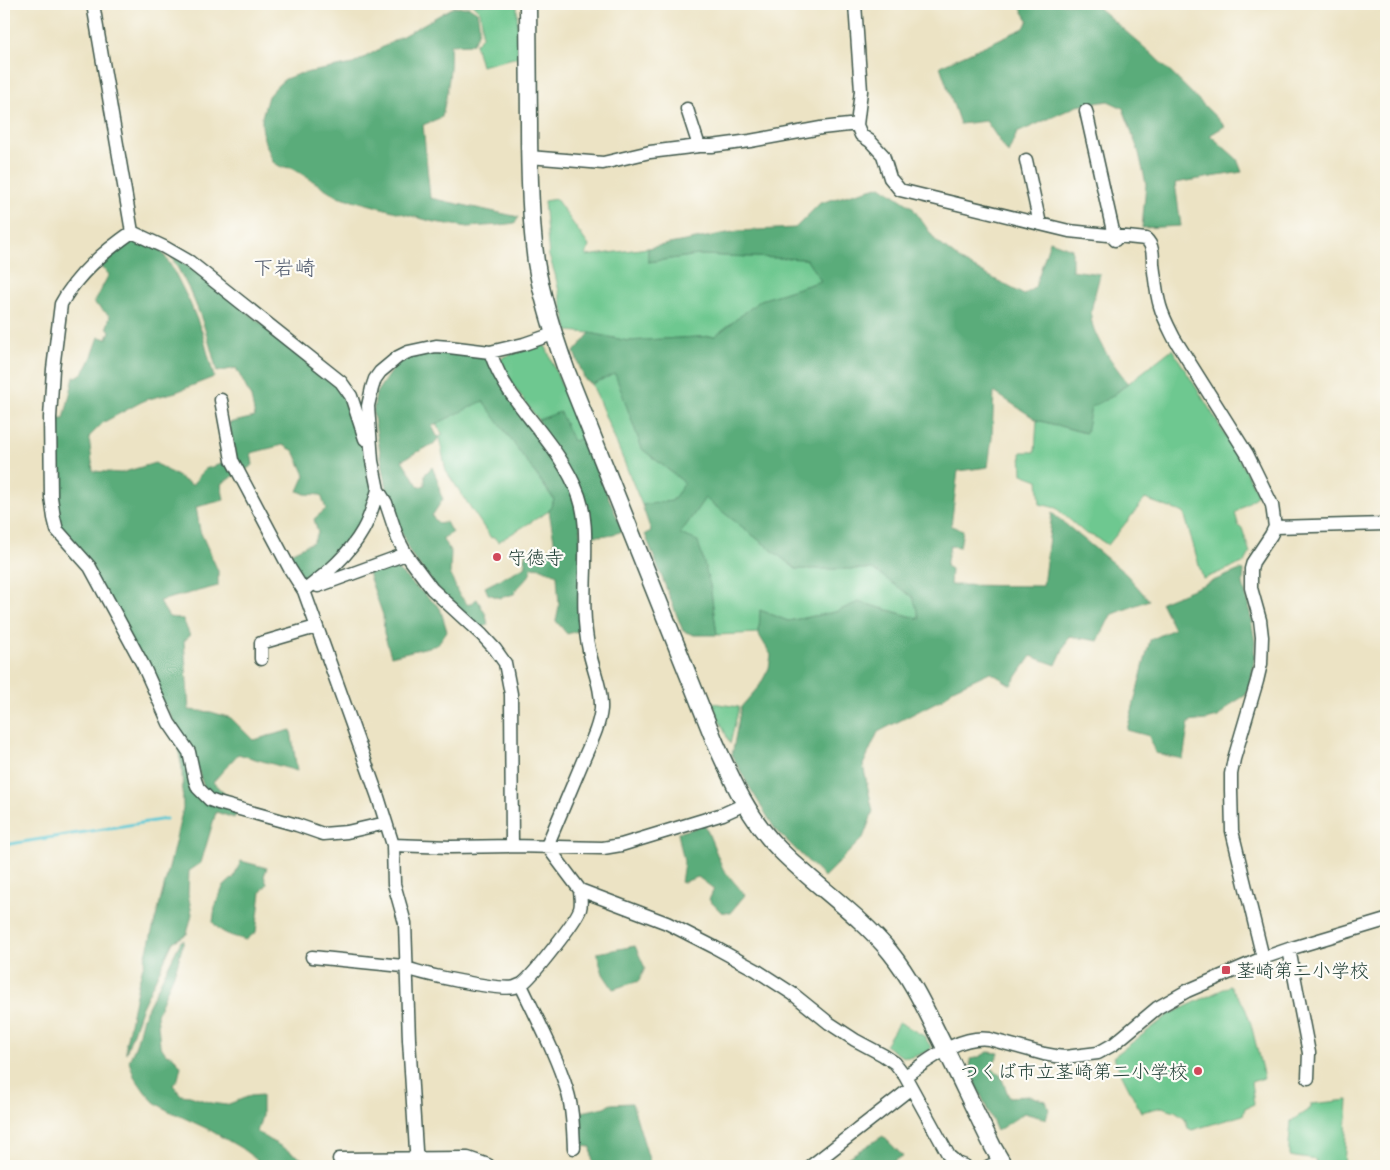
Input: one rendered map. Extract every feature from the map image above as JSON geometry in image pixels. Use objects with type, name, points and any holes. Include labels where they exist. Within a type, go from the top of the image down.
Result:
[{"type":"street","points":[[94,4],[132,232]]},
{"type":"street","points":[[528,4],[529,157],[532,223],[544,302],[570,381],[715,742],[729,775],[761,829],[795,865],[858,918],[902,966],[946,1049],[998,1165]]},
{"type":"street","points":[[855,4],[861,91],[857,125],[861,135],[870,141],[883,155],[890,178],[900,190],[1068,231],[1114,238],[1146,239],[1152,249],[1159,305],[1166,322],[1174,338],[1247,454],[1272,505],[1275,527],[1253,562],[1251,569],[1251,588],[1260,620],[1262,637],[1261,664],[1231,774],[1232,831],[1263,958]]},
{"type":"street","points":[[687,109],[699,146]]},
{"type":"street","points":[[1086,111],[1114,238]]},
{"type":"street","points":[[529,157],[603,163],[650,152],[712,146],[821,128],[857,125]]},
{"type":"street","points":[[1026,160],[1040,224]]},
{"type":"street","points":[[132,232],[190,262],[341,382],[350,396],[372,461],[378,490],[386,503],[398,539],[406,554],[432,589],[482,635],[505,663],[511,694],[512,846]]},
{"type":"street","points":[[132,232],[94,262],[60,304],[50,418],[51,497],[57,530],[90,566],[143,665],[169,722],[188,752],[198,788],[210,800],[323,834],[347,832],[386,823]]},
{"type":"street","points":[[372,461],[368,406],[375,379],[388,364],[408,352],[436,346],[490,352],[524,344],[553,334]]},
{"type":"street","points":[[490,352],[498,372],[510,392],[567,471],[579,496],[584,518],[586,540],[585,626],[589,652],[599,689],[601,710],[595,732],[547,846]]},
{"type":"street","points":[[221,400],[232,460],[290,569],[304,591],[365,760],[393,845],[394,884],[405,923],[409,1040],[417,1162]]},
{"type":"street","points":[[304,591],[328,573],[354,543],[364,529],[378,490]]},
{"type":"street","points":[[1275,527],[1386,524]]},
{"type":"street","points":[[304,591],[406,554]]},
{"type":"street","points":[[261,659],[261,643],[316,627]]},
{"type":"street","points":[[393,845],[603,848],[621,845],[723,814],[745,804]]},
{"type":"street","points":[[547,846],[580,890],[667,923],[756,970],[794,994],[848,1036],[895,1063],[912,1088],[950,1161],[965,1166]]},
{"type":"street","points":[[312,957],[403,966],[457,980],[498,988],[513,988],[521,985],[530,976],[571,925],[581,907],[580,890]]},
{"type":"street","points":[[905,1076],[946,1049],[968,1040],[981,1038],[989,1038],[1056,1056],[1065,1057],[1098,1053],[1114,1044],[1156,1008],[1187,991],[1263,958],[1386,920]]},
{"type":"street","points":[[1289,949],[1308,1053],[1308,1078]]},
{"type":"street","points":[[521,985],[568,1091],[572,1109],[574,1148]]},
{"type":"street","points":[[811,1166],[912,1088]]},
{"type":"street","points":[[339,1159],[417,1162],[468,1158],[488,1165]]},
{"type":"green space","points":[[452,4],[472,4],[453,6]]},
{"type":"green space","points":[[472,4],[517,4],[518,57],[481,66],[475,44],[482,37],[482,23],[480,12]]},
{"type":"green space","points":[[1018,4],[1094,4],[1153,55],[1225,126],[1210,135],[1237,159],[1242,172],[1175,183],[1181,226],[1142,228],[1146,184],[1139,153],[1123,108],[1108,101],[1077,106],[1017,133],[1008,153],[986,121],[960,124],[940,66],[1024,28],[1028,20]]},
{"type":"green space","points":[[469,7],[477,12],[479,25],[477,36],[472,44],[450,45],[450,72],[442,117],[423,125],[430,198],[519,217],[515,223],[468,227],[434,222],[337,196],[292,168],[281,167],[273,162],[264,139],[262,117],[268,96],[285,79],[299,74],[353,64],[452,8]]},
{"type":"green space","points":[[881,186],[912,207],[936,241],[963,262],[1024,295],[1035,287],[1050,241],[1072,249],[1072,270],[1100,274],[1092,309],[1093,325],[1105,352],[1128,383],[1111,397],[1091,407],[1086,433],[1037,420],[994,392],[992,438],[988,467],[958,471],[951,526],[963,530],[960,547],[950,546],[946,566],[951,569],[950,585],[1043,586],[1052,513],[1126,574],[1149,600],[1111,615],[1098,641],[1069,636],[1056,665],[1031,656],[1011,685],[990,672],[953,689],[944,698],[878,732],[863,765],[873,812],[863,838],[824,877],[775,829],[732,755],[741,707],[760,685],[769,668],[771,655],[759,635],[760,610],[788,621],[835,612],[859,602],[920,619],[913,597],[872,569],[796,569],[705,498],[680,534],[698,541],[710,585],[717,635],[694,635],[683,631],[645,534],[651,531],[642,505],[672,501],[685,483],[642,449],[615,374],[592,384],[585,380],[574,352],[590,333],[628,341],[715,336],[761,300],[821,281],[806,259],[699,255],[648,262],[648,248],[738,231],[795,228],[820,203]]},
{"type":"green space","points":[[556,199],[589,246],[586,256],[648,248],[648,262],[699,255],[806,259],[821,281],[761,300],[715,336],[628,341],[590,333],[568,331],[549,256],[544,201]]},
{"type":"green space","points":[[135,238],[161,250],[174,271],[202,332],[214,377],[176,392],[145,400],[104,422],[89,437],[93,471],[121,473],[155,463],[192,485],[205,469],[228,462],[235,475],[221,484],[224,500],[196,507],[200,531],[218,571],[218,586],[159,601],[169,617],[183,619],[190,636],[184,641],[189,710],[211,712],[231,718],[253,740],[291,730],[297,771],[238,754],[213,782],[231,800],[221,800],[205,791],[192,752],[59,527],[56,504],[54,419],[64,419],[74,377],[83,372],[87,367],[99,337],[107,339],[110,331],[107,327],[110,316],[94,303],[109,274],[99,266],[109,256]]},
{"type":"green space","points":[[170,255],[186,264],[337,383],[349,402],[365,452],[372,487],[372,500],[361,528],[318,577],[308,580],[302,579],[286,555],[313,542],[318,533],[314,519],[326,509],[321,495],[305,494],[298,491],[305,475],[294,451],[283,445],[251,453],[253,465],[244,471],[236,458],[229,423],[255,417],[251,397],[236,368],[217,372],[198,309]]},
{"type":"green space","points":[[542,345],[546,347],[583,438],[573,442],[538,420],[502,370],[500,362],[503,357]]},
{"type":"green space","points":[[1172,349],[1228,439],[1258,495],[1235,513],[1250,553],[1245,562],[1203,579],[1184,513],[1145,499],[1108,545],[1085,533],[1056,508],[1040,504],[1038,480],[1022,474],[1021,452],[1035,452],[1037,420],[1085,433],[1091,407],[1111,397]]},
{"type":"green space","points":[[438,351],[487,356],[566,478],[580,517],[581,630],[567,634],[556,621],[559,606],[557,575],[542,568],[532,567],[529,576],[514,594],[500,598],[488,594],[485,587],[526,566],[524,558],[526,553],[541,552],[554,547],[549,511],[554,499],[483,401],[432,426],[439,437],[435,443],[402,460],[419,487],[425,485],[425,474],[432,467],[443,499],[432,516],[439,524],[446,522],[452,533],[442,539],[451,552],[450,573],[458,593],[468,605],[477,599],[486,615],[488,625],[480,628],[435,586],[410,553],[390,505],[373,413],[376,393],[395,365],[408,357]]},
{"type":"green space","points":[[615,373],[642,449],[685,483],[672,501],[642,505],[592,384]]},
{"type":"green space","points":[[483,400],[554,500],[549,511],[498,542],[494,537],[491,538],[446,471],[439,437],[443,435],[436,424]]},
{"type":"green space","points":[[560,412],[573,441],[583,438],[623,531],[598,536],[589,535],[587,522],[538,420]]},
{"type":"green space","points":[[705,498],[796,569],[872,569],[913,597],[921,619],[859,602],[835,612],[788,621],[760,610],[759,633],[717,635],[710,585],[680,534]]},
{"type":"green space","points":[[392,565],[440,608],[447,631],[437,645],[391,656],[384,633],[383,615],[368,573]]},
{"type":"green space","points":[[1240,570],[1244,571],[1243,584],[1255,642],[1251,683],[1246,695],[1233,703],[1218,717],[1189,722],[1183,759],[1155,753],[1149,736],[1127,730],[1150,640],[1174,629],[1161,602]]},
{"type":"green space","points":[[712,703],[739,707],[730,744]]},
{"type":"green space","points":[[176,738],[185,752],[193,785],[238,812],[234,818],[216,812],[201,863],[189,871],[188,894],[192,914],[187,934],[173,942],[141,1009],[126,1053],[126,1043],[138,985],[183,808],[182,768]]},
{"type":"green space","points":[[705,825],[723,869],[745,895],[730,913],[721,912],[709,900],[714,889],[698,877],[681,883],[684,862],[678,833]]},
{"type":"green space","points":[[241,861],[267,868],[264,876],[267,884],[261,892],[256,932],[246,940],[223,932],[213,922],[215,907],[223,887],[234,877]]},
{"type":"green space","points":[[184,940],[177,966],[157,1014],[160,1045],[166,1054],[173,1056],[181,1066],[178,1079],[173,1085],[181,1095],[226,1105],[250,1096],[262,1095],[262,1116],[257,1132],[302,1159],[326,1166],[265,1166],[241,1148],[154,1102],[134,1076],[129,1061],[136,1045],[143,1017],[181,941]]},
{"type":"green space","points":[[635,946],[645,968],[639,981],[613,989],[603,974],[597,953]]},
{"type":"green space","points":[[1230,986],[1244,1005],[1251,1024],[1264,1078],[1251,1082],[1254,1104],[1245,1108],[1243,1115],[1192,1130],[1188,1128],[1185,1118],[1175,1111],[1162,1107],[1141,1112],[1113,1057],[1170,1014]]},
{"type":"green space","points":[[899,1022],[924,1036],[931,1047],[930,1050],[916,1056],[906,1057],[885,1045]]},
{"type":"green space","points":[[988,1052],[999,1053],[991,1068],[1000,1074],[1009,1097],[1030,1096],[1046,1101],[1049,1109],[1046,1119],[1024,1113],[997,1131],[971,1073],[970,1059],[977,1058]]},
{"type":"green space","points":[[1348,1100],[1344,1166],[1315,1166],[1316,1160],[1289,1156],[1291,1121],[1311,1108],[1311,1104]]},
{"type":"green space","points":[[632,1103],[651,1166],[593,1166],[591,1147],[581,1146],[577,1113],[611,1104]]},
{"type":"green space","points":[[883,1136],[903,1156],[886,1165],[876,1162],[873,1166],[834,1166]]},
{"type":"waterway","points":[[4,845],[166,819]]},
{"type":"place","name":"守徳寺","points":[[497,557]]},
{"type":"place","name":"茎崎第二小学校","points":[[1226,970]]},
{"type":"place","name":"つくば市立茎崎第二小学校","points":[[1198,1071]]},
{"type":"district","name":"下岩崎","points":[[284,268]]}]
